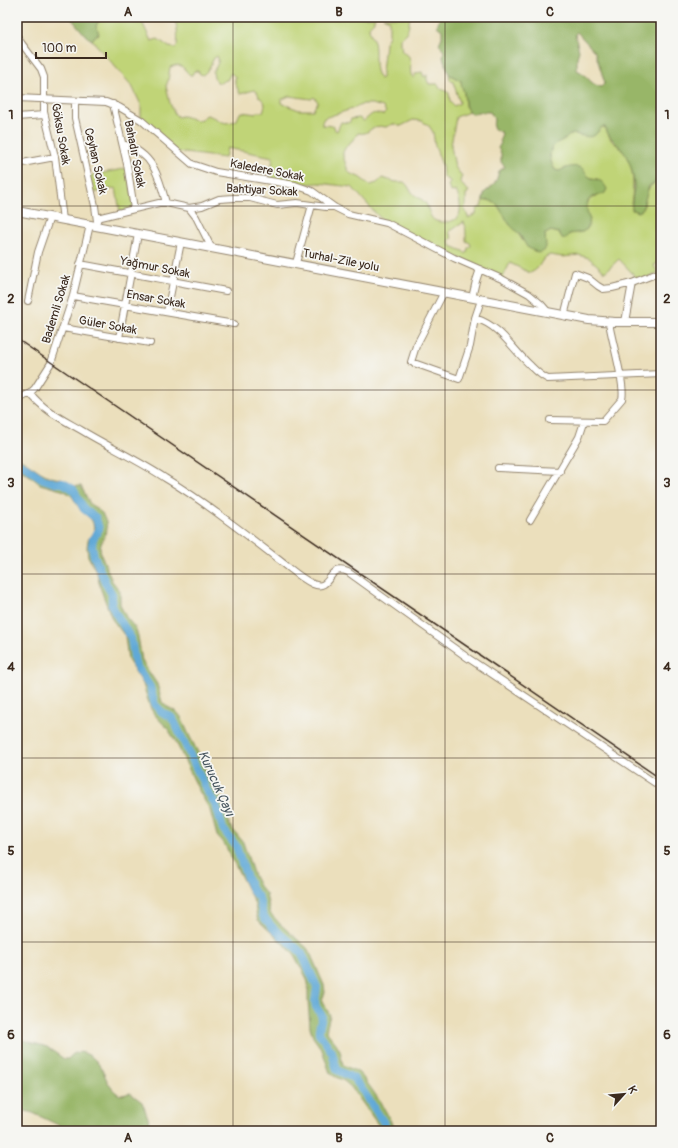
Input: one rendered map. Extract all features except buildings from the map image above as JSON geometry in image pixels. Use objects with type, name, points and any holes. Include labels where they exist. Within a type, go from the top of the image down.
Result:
[{"type":"main road","name":"Turhal-Zile yolu","points":[[17,211],[63,220],[94,223],[138,234],[296,263],[564,316],[609,322],[661,322]]},
{"type":"street","name":"Göksu Sokak","points":[[17,36],[41,69],[45,85],[44,115],[55,157],[63,220]]},
{"type":"street","name":"Kaledere Sokak","points":[[17,98],[106,102],[113,104],[141,120],[192,164],[216,172],[295,184],[312,191],[334,207],[356,217],[387,224],[454,258],[502,279],[529,294],[548,312]]},
{"type":"street","name":"Ceyhan Sokak","points":[[75,101],[75,118],[94,223]]},
{"type":"street","name":"Bahadır Sokak","points":[[113,104],[123,144],[134,209]]},
{"type":"street","points":[[17,117],[44,115]]},
{"type":"street","points":[[123,144],[138,151],[150,162],[160,180],[166,203]]},
{"type":"street","points":[[17,164],[55,157]]},
{"type":"street","name":"Bahtiyar Sokak","points":[[190,208],[202,206],[219,199],[234,198],[250,198],[277,205],[292,202],[334,207]]},
{"type":"street","points":[[94,223],[134,209],[166,203],[190,208],[211,247]]},
{"type":"street","points":[[296,263],[312,205]]},
{"type":"street","points":[[28,301],[38,252],[50,217]]},
{"type":"street","name":"Bademli Sokak","points":[[30,393],[40,382],[50,365],[73,296],[80,264],[94,223]]},
{"type":"street","points":[[119,338],[138,234]]},
{"type":"street","points":[[167,312],[181,242]]},
{"type":"street","name":"Yağmur Sokak","points":[[80,264],[226,291]]},
{"type":"street","points":[[472,298],[480,269]]},
{"type":"street","points":[[564,316],[575,273],[588,278],[603,289],[632,283],[661,272]]},
{"type":"street","points":[[625,322],[632,283]]},
{"type":"street","points":[[444,292],[410,362],[459,379],[470,346],[475,318],[482,300]]},
{"type":"street","name":"Ensar Sokak","points":[[73,296],[234,324]]},
{"type":"street","points":[[475,318],[494,327],[524,359],[545,378],[552,379],[661,374]]},
{"type":"street","points":[[550,420],[584,422],[605,421],[622,399],[623,395],[620,376],[609,322]]},
{"type":"street","name":"Güler Sokak","points":[[63,328],[150,343]]},
{"type":"street","points":[[17,400],[30,393],[49,411],[166,478],[227,520],[313,584],[319,586],[323,585],[333,572],[337,570],[342,569],[348,572],[468,658],[661,787]]},
{"type":"street","points":[[530,520],[579,437],[584,422]]},
{"type":"street","points":[[498,468],[560,471]]},
{"type":"green space","points":[[70,17],[97,17],[98,23],[96,25],[99,34],[92,40],[86,36]]},
{"type":"green space","points":[[97,17],[142,17],[142,22],[151,41],[158,39],[169,47],[175,48],[177,46],[178,39],[176,23],[173,17],[375,17],[369,29],[373,38],[375,49],[375,65],[377,75],[380,79],[382,78],[385,43],[389,36],[389,20],[383,17],[410,17],[407,31],[400,38],[400,45],[402,46],[401,50],[410,58],[412,76],[414,78],[416,73],[422,72],[424,77],[427,75],[429,84],[438,84],[440,88],[449,93],[450,102],[454,106],[460,103],[449,74],[461,81],[465,106],[469,112],[456,117],[451,146],[455,167],[462,176],[460,181],[469,191],[466,195],[466,205],[464,208],[468,218],[476,214],[477,209],[481,207],[483,199],[484,201],[489,200],[497,204],[510,225],[515,229],[523,241],[545,242],[545,234],[551,231],[559,233],[563,239],[569,234],[582,232],[587,229],[590,219],[587,210],[589,200],[601,195],[598,179],[566,168],[559,171],[555,170],[550,152],[554,145],[570,134],[596,134],[602,127],[605,127],[612,141],[622,149],[629,162],[633,182],[631,204],[644,206],[647,192],[656,182],[661,160],[661,262],[654,265],[658,273],[632,283],[634,275],[619,259],[605,272],[589,258],[579,255],[563,257],[550,255],[546,256],[537,269],[530,273],[510,263],[502,279],[387,223],[378,216],[352,187],[319,183],[295,185],[270,181],[273,157],[227,148],[225,158],[177,152],[141,120],[141,105],[132,86],[92,40],[95,36],[99,35],[96,25],[98,23]],"holes":[[[217,56],[218,58],[213,72],[214,78],[217,82],[221,83],[227,80],[231,73],[235,77],[235,83],[240,94],[254,90],[257,92],[259,97],[264,101],[265,105],[263,112],[257,112],[256,114],[242,112],[237,120],[228,123],[222,122],[207,115],[201,119],[195,120],[184,116],[178,117],[174,113],[166,86],[170,67],[180,65],[190,75],[192,75],[194,71],[198,71],[203,75],[208,70],[214,58]],[[289,96],[311,99],[314,97],[318,102],[313,110],[299,110],[281,103],[281,100]],[[363,104],[372,104],[383,107],[386,112],[383,115],[373,114],[364,121],[359,118],[351,119],[349,123],[341,122],[337,131],[335,130],[334,126],[322,125],[324,118]],[[413,120],[422,121],[429,126],[433,132],[435,146],[442,165],[443,176],[451,182],[448,185],[450,191],[456,191],[459,199],[460,212],[454,220],[444,222],[434,220],[423,200],[413,194],[404,182],[396,182],[382,178],[377,183],[370,185],[348,171],[343,152],[358,133],[365,133],[376,127],[386,127],[393,124],[401,126]],[[464,222],[466,228],[466,241],[470,243],[471,246],[468,248],[466,254],[463,251],[451,246],[449,241],[452,238],[449,232]]]},
{"type":"green space","points":[[440,17],[661,17],[661,160],[656,182],[649,186],[642,210],[639,212],[632,210],[634,185],[631,166],[626,155],[610,137],[605,127],[602,127],[595,135],[589,137],[570,134],[551,149],[550,156],[555,170],[559,171],[573,167],[582,168],[588,176],[602,182],[607,189],[605,193],[591,198],[588,202],[587,209],[590,219],[587,229],[582,232],[569,234],[566,239],[563,239],[559,233],[551,231],[545,234],[546,247],[544,251],[538,253],[527,247],[520,235],[510,225],[497,204],[489,200],[484,201],[483,199],[485,192],[495,183],[499,171],[505,167],[501,162],[501,153],[498,148],[501,143],[500,140],[502,133],[493,128],[494,118],[490,112],[478,112],[475,114],[468,111],[461,81],[449,74],[443,57],[444,51],[439,44],[442,37],[442,30],[437,26]],"holes":[[[577,32],[595,52],[605,83],[601,87],[594,84],[584,74],[577,70],[577,57],[579,51],[575,34]]]},
{"type":"green space","points":[[128,168],[134,209],[120,212],[116,188],[92,193],[88,176]]},
{"type":"green space","points":[[17,457],[48,476],[66,481],[75,486],[81,486],[90,504],[102,513],[106,522],[107,530],[100,546],[101,554],[112,581],[120,591],[120,604],[122,609],[126,617],[136,629],[142,661],[157,684],[162,702],[177,712],[181,717],[202,760],[207,774],[223,802],[230,826],[243,842],[254,876],[259,886],[266,894],[270,913],[307,948],[311,955],[324,985],[325,992],[322,1001],[330,1015],[326,1031],[340,1050],[343,1065],[359,1073],[368,1084],[390,1119],[393,1131],[379,1131],[379,1126],[351,1087],[330,1073],[322,1050],[313,1037],[310,1027],[308,983],[306,977],[293,953],[258,920],[254,902],[225,845],[217,836],[210,810],[199,791],[175,740],[168,729],[154,714],[150,707],[143,684],[128,660],[125,636],[112,619],[100,587],[97,573],[88,556],[88,540],[94,530],[91,519],[81,511],[72,496],[65,491],[40,484],[17,468]]},
{"type":"green space","points":[[17,1038],[47,1047],[64,1059],[68,1059],[77,1052],[84,1053],[91,1057],[96,1061],[109,1084],[119,1095],[130,1093],[142,1102],[153,1131],[71,1131],[33,1113],[17,1109]]},
{"type":"waterway","name":"Kurucuk Çayı","points":[[17,463],[26,467],[43,479],[55,483],[63,483],[73,489],[84,509],[96,518],[99,529],[93,539],[92,546],[94,556],[112,594],[112,605],[115,612],[131,638],[135,664],[150,687],[155,705],[174,721],[207,791],[216,805],[223,829],[236,846],[252,890],[259,898],[263,916],[274,929],[301,952],[304,958],[317,987],[315,1002],[316,1007],[322,1016],[319,1033],[332,1052],[337,1070],[353,1078],[359,1085],[384,1123],[386,1128],[385,1131]]},
{"type":"railway","points":[[17,339],[661,779]]}]
